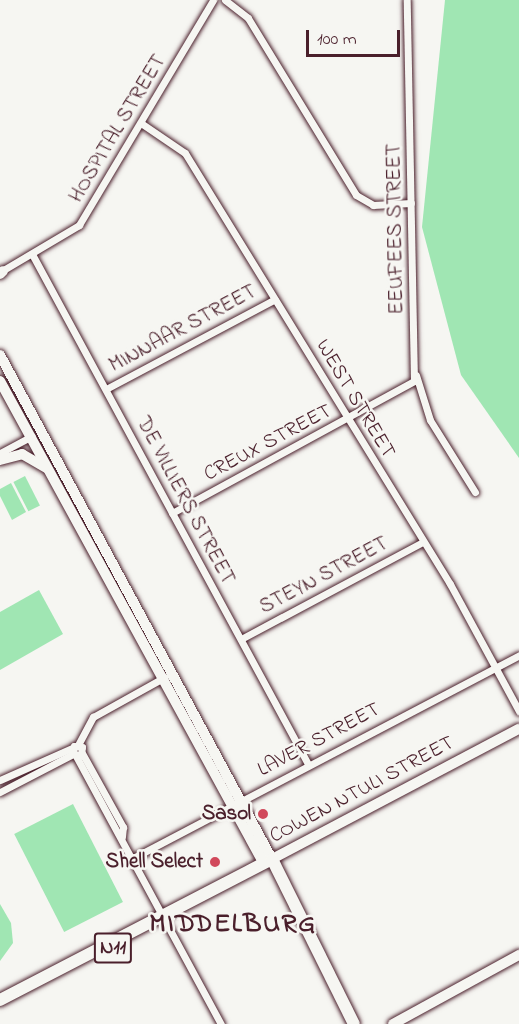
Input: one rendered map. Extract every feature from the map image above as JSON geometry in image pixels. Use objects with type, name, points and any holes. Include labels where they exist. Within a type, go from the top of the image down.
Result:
[{"type":"highway","points":[[268,861],[354,1024]]},
{"type":"highway","name":"COWEN NTULI STREET","points":[[0,1009],[166,915],[268,861]]},
{"type":"highway","name":"COWEN NTULI STREET","points":[[0,1000],[166,915]]},
{"type":"main road","points":[[0,355],[41,431],[68,490],[268,861]]},
{"type":"main road","points":[[0,381],[51,471],[68,490]]},
{"type":"main road","points":[[0,460],[27,455],[51,471]]},
{"type":"main road","name":"COWEN NTULI STREET","points":[[268,861],[519,729]]},
{"type":"main road","points":[[393,1024],[519,955]]},
{"type":"street","name":"HOSPITAL STREET","points":[[1,272],[79,225],[213,0]]},
{"type":"street","points":[[225,0],[248,18],[356,195],[373,205],[411,203]]},
{"type":"street","name":"EEUFEES STREET","points":[[407,0],[415,373],[430,420],[475,492]]},
{"type":"street","name":"WEST STREET","points":[[141,123],[185,153],[423,542],[519,711]]},
{"type":"street","name":"DE VILLIERS STREET","points":[[32,254],[308,764]]},
{"type":"street","name":"MINNAAR STREET","points":[[106,389],[275,298]]},
{"type":"street","points":[[348,418],[410,385],[415,373]]},
{"type":"street","name":"CREUX STREET","points":[[172,513],[348,418]]},
{"type":"street","points":[[0,453],[41,431]]},
{"type":"street","name":"STEYN STREET","points":[[241,639],[423,542]]},
{"type":"street","name":"LAVER STREET","points":[[135,857],[519,655]]},
{"type":"street","points":[[0,792],[76,751],[93,717],[169,675]]},
{"type":"street","points":[[0,780],[76,751]]},
{"type":"street","points":[[76,751],[102,787],[123,826],[122,837]]},
{"type":"street","points":[[76,751],[113,831],[122,837],[135,857],[221,1024]]},
{"type":"street","points":[[93,792],[102,787]]},
{"type":"green space","points":[[445,0],[519,0],[519,458],[461,375],[422,227]]},
{"type":"green space","points":[[25,476],[40,505],[28,511],[13,482]]},
{"type":"green space","points":[[11,483],[26,512],[12,520],[0,496],[0,489]]},
{"type":"green space","points":[[39,590],[63,634],[0,670],[0,612]]},
{"type":"green space","points":[[73,804],[123,902],[64,932],[14,834]]},
{"type":"green space","points":[[0,904],[11,923],[13,943],[0,961]]},
{"type":"place","name":"Sasol","points":[[263,814]]},
{"type":"place","name":"Shell Select","points":[[215,862]]},
{"type":"district","name":"MIDDELBURG","points":[[233,925]]}]
